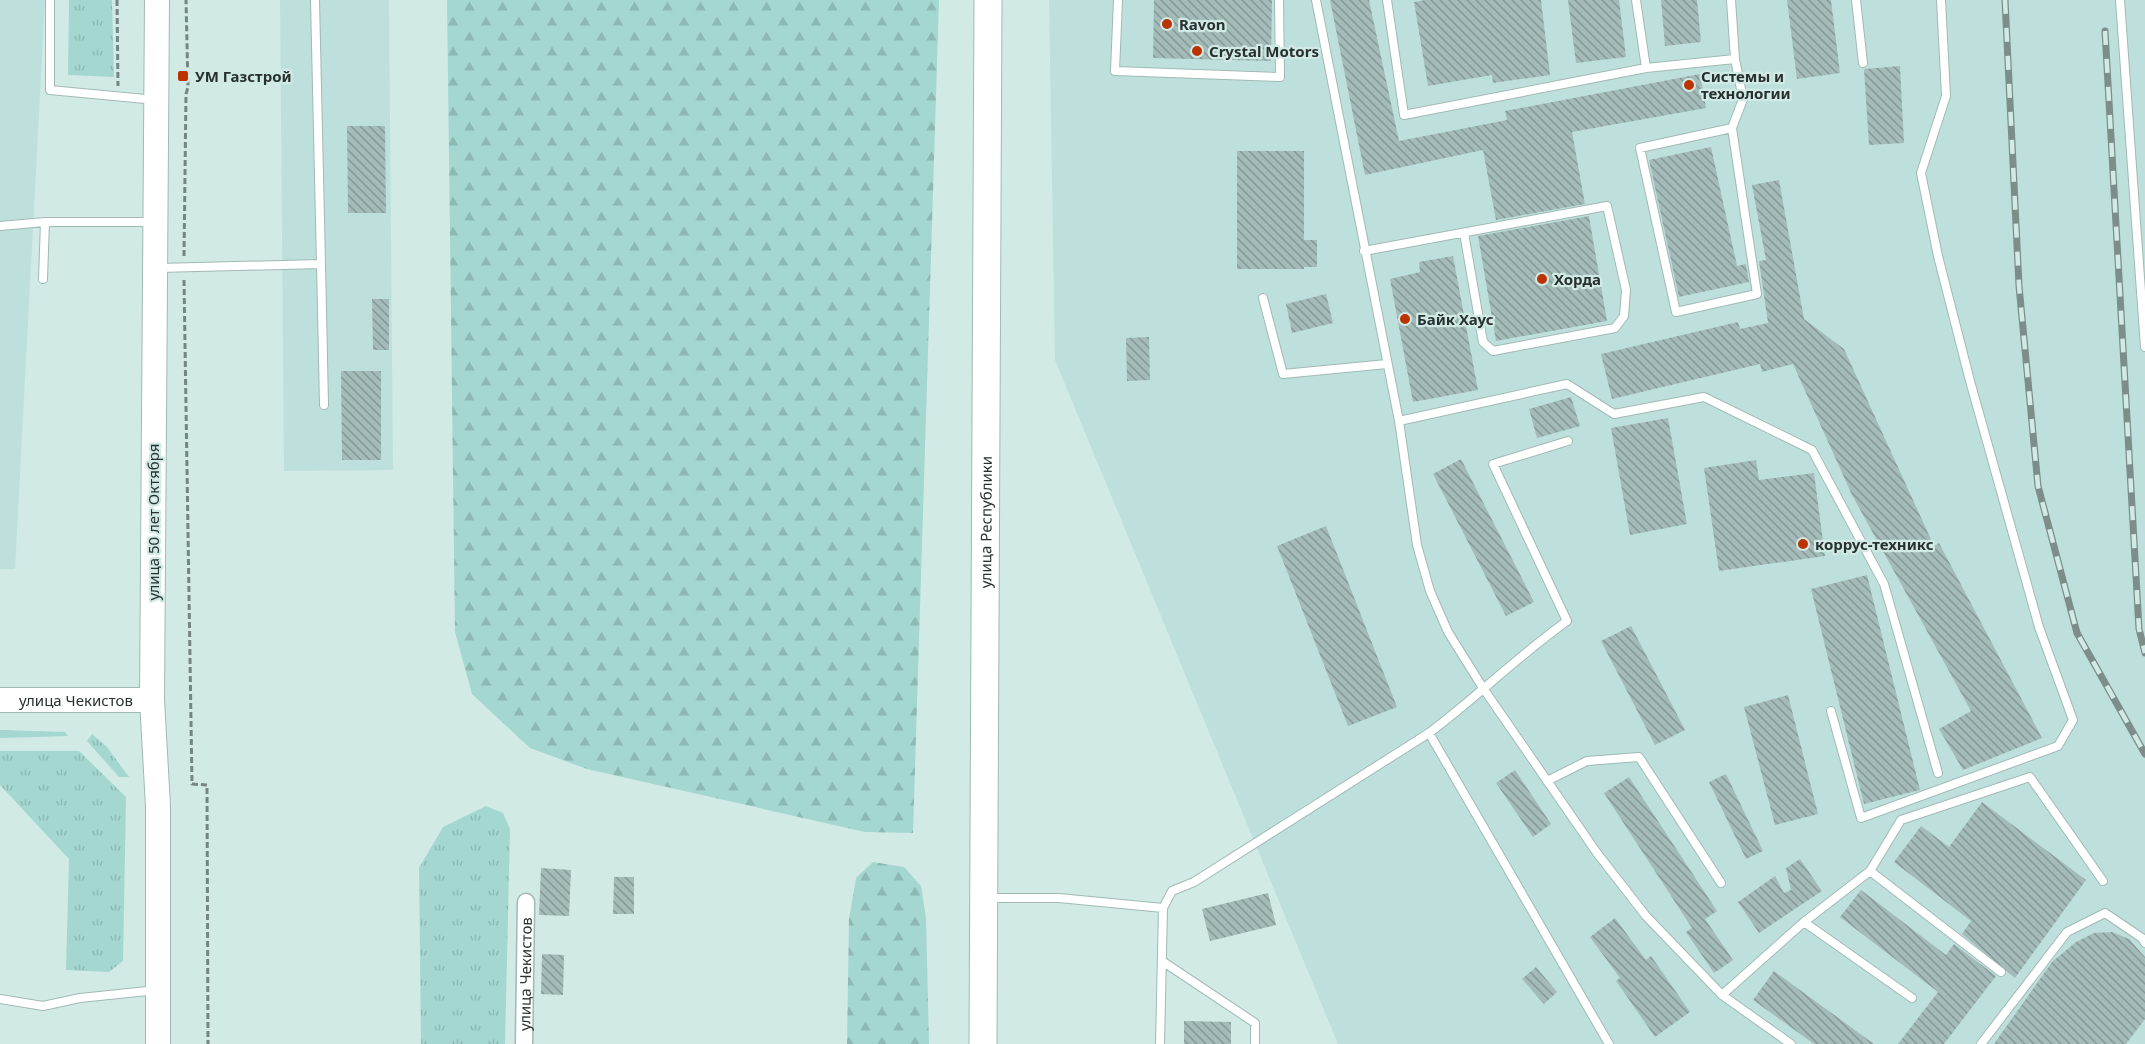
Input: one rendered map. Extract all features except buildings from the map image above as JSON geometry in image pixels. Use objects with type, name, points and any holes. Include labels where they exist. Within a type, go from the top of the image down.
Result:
[{"type":"main road","name":"улица 50 лет Октября","points":[[158,0],[152,700],[158,806],[158,1044]]},
{"type":"main road","name":"улица Республики","points":[[983,1044],[988,0]]},
{"type":"main road","name":"улица Чекистов","points":[[0,700],[152,700]]},
{"type":"street","name":"улица Чекистов","points":[[524,1044],[526,902]]},
{"type":"lane","points":[[50,0],[50,90],[156,100]]},
{"type":"lane","points":[[315,0],[324,405]]},
{"type":"lane","points":[[1118,0],[1115,71],[1280,77],[1280,0]]},
{"type":"lane","points":[[1316,0],[1398,421],[1417,544],[1431,591],[1448,632],[1483,688],[1547,781],[1646,916],[1722,994],[1791,1044]]},
{"type":"lane","points":[[1387,0],[1404,115],[1646,68],[1736,59]]},
{"type":"lane","points":[[1636,0],[1646,68]]},
{"type":"lane","points":[[1731,0],[1736,59],[1743,99],[1732,128],[1757,294],[1676,312],[1640,148],[1732,128]]},
{"type":"lane","points":[[1856,0],[1863,63]]},
{"type":"lane","points":[[1831,711],[1861,818],[2058,746],[2073,720],[2039,627],[1970,381],[1938,256],[1921,173],[1946,96],[1941,0]]},
{"type":"lane","points":[[2120,0],[2145,347]]},
{"type":"lane","points":[[1364,251],[1608,206],[1626,290],[1624,316],[1615,328],[1492,351],[1483,342],[1464,233]]},
{"type":"lane","points":[[0,226],[45,222],[155,222]]},
{"type":"lane","points":[[43,279],[45,222]]},
{"type":"lane","points":[[154,268],[321,264]]},
{"type":"lane","points":[[1263,298],[1283,374],[1387,364]]},
{"type":"lane","points":[[1398,421],[1567,384],[1614,414],[1704,397],[1812,450],[1884,584],[1938,773]]},
{"type":"lane","points":[[1160,1044],[1163,908],[1172,891],[1194,882],[1429,733],[1470,702],[1525,651],[1567,621],[1493,464],[1568,441]]},
{"type":"lane","points":[[1429,733],[1609,1044]]},
{"type":"lane","points":[[1547,781],[1587,761],[1638,757],[1721,883]]},
{"type":"lane","points":[[1722,994],[1804,922],[1870,871],[1901,820],[2030,777],[2103,881]]},
{"type":"lane","points":[[1870,871],[2001,972]]},
{"type":"lane","points":[[984,898],[1059,898],[1163,908]]},
{"type":"lane","points":[[1981,1044],[2067,932],[2105,913],[2142,938],[2145,943]]},
{"type":"lane","points":[[1804,922],[1912,998]]},
{"type":"lane","points":[[1162,961],[1255,1023],[1255,1044]]},
{"type":"lane","points":[[0,999],[43,1006],[80,998],[157,990]]},
{"type":"path","points":[[117,0],[118,96]]},
{"type":"path","points":[[186,0],[188,87],[186,94],[184,267],[192,784],[207,785],[208,1044]]},
{"type":"shaded area","points":[[0,0],[45,0],[15,569],[0,569]]},
{"type":"shaded area","points":[[280,0],[389,0],[393,470],[284,471]]},
{"type":"shaded area","points":[[1049,0],[2145,0],[2145,1044],[1338,1044],[1055,360]]},
{"type":"green space","points":[[69,0],[112,0],[114,77],[68,75]]},
{"type":"green space","points":[[447,0],[939,0],[913,833],[865,832],[587,769],[530,748],[472,694],[455,632]]},
{"type":"green space","points":[[0,730],[65,732],[68,736],[0,738]]},
{"type":"green space","points":[[92,734],[107,747],[129,777],[119,777],[87,741]]},
{"type":"green space","points":[[0,751],[79,751],[126,797],[123,961],[109,972],[66,970],[69,859],[0,785]]},
{"type":"green space","points":[[486,806],[503,813],[510,829],[505,1044],[421,1044],[419,868],[443,827]]},
{"type":"green space","points":[[873,862],[904,867],[921,886],[926,918],[929,1044],[847,1044],[849,919],[856,878]]},
{"type":"railway","points":[[2005,0],[2019,286],[2038,486],[2077,633],[2145,754]]},
{"type":"railway","points":[[2105,31],[2139,629],[2145,653]]},
{"type":"place","name":"Ravon","points":[[1167,24]]},
{"type":"place","name":"Crystal Motors","points":[[1197,51]]},
{"type":"place","name":"УМ Газстрой","points":[[183,76]]},
{"type":"place","name":"Системы и технологии","points":[[1689,85]]},
{"type":"place","name":"Хорда","points":[[1542,279]]},
{"type":"place","name":"Байк Хаус","points":[[1405,319]]},
{"type":"place","name":"коррус-техникс","points":[[1803,544]]}]
